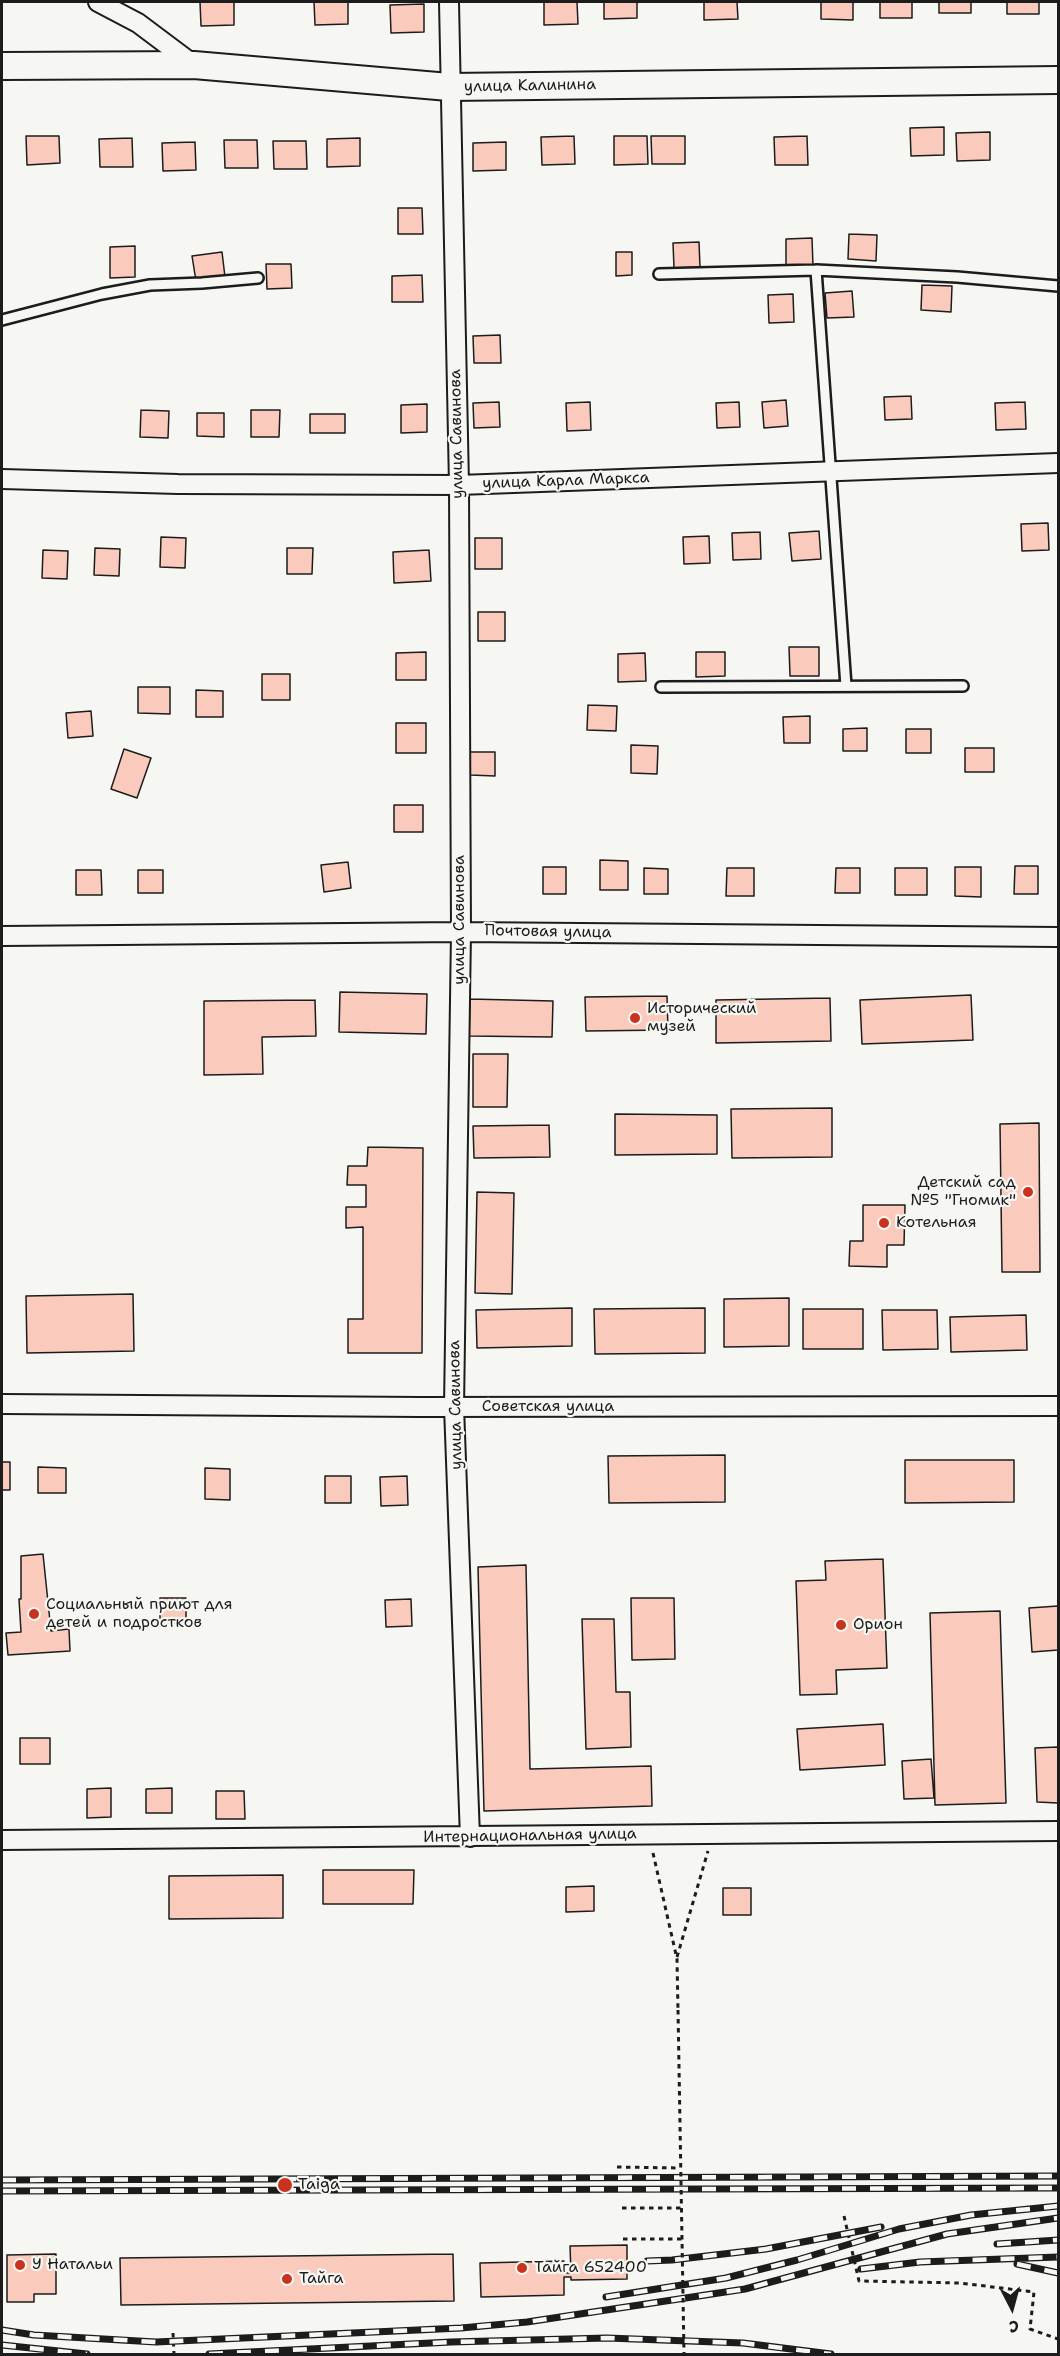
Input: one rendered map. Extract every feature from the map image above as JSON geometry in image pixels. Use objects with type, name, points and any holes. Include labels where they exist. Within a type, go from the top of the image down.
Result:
[{"type":"main road","name":"улица Калинина","points":[[2,66],[194,65],[449,87],[1059,80]]},
{"type":"street","points":[[98,2],[138,23],[194,65]]},
{"type":"street","name":"улица Савинова","points":[[449,2],[459,485],[461,932],[454,1407],[470,1837]]},
{"type":"street","name":"улица Карла Маркса","points":[[2,478],[178,484],[459,485],[1059,463]]},
{"type":"street","name":"Почтовая улица","points":[[2,936],[461,932],[1059,937]]},
{"type":"street","name":"Советская улица","points":[[2,1404],[454,1407],[1059,1406]]},
{"type":"street","name":"Интернациональная улица","points":[[2,1840],[1059,1831]]},
{"type":"lane","points":[[659,274],[816,270],[957,277],[1059,286]]},
{"type":"lane","points":[[816,270],[846,686]]},
{"type":"lane","points":[[2,320],[102,294],[150,285],[258,278]]},
{"type":"lane","points":[[661,687],[963,686]]},
{"type":"path","points":[[677,1959],[713,1834]]},
{"type":"path","points":[[649,1835],[677,1959],[684,2355]]},
{"type":"path","points":[[617,2167],[680,2168]]},
{"type":"path","points":[[622,2208],[681,2208]]},
{"type":"path","points":[[844,2216],[859,2281],[960,2283],[1034,2292],[1030,2329],[1059,2339]]},
{"type":"path","points":[[623,2240],[682,2239]]},
{"type":"path","points":[[173,2333],[174,2355]]},
{"type":"building","points":[[200,2],[234,2],[234,25],[201,26]]},
{"type":"building","points":[[314,2],[348,2],[348,24],[315,25]]},
{"type":"building","points":[[544,2],[577,2],[578,24],[544,25]]},
{"type":"building","points":[[604,2],[637,2],[637,18],[604,19]]},
{"type":"building","points":[[704,2],[737,2],[738,19],[704,20]]},
{"type":"building","points":[[821,2],[853,2],[853,20],[821,19]]},
{"type":"building","points":[[880,2],[912,2],[912,18],[880,18]]},
{"type":"building","points":[[939,2],[971,2],[971,13],[939,13]]},
{"type":"building","points":[[1007,2],[1039,2],[1039,14],[1007,14]]},
{"type":"building","points":[[424,4],[424,32],[391,33],[390,5]]},
{"type":"building","points":[[944,127],[944,155],[911,156],[910,128]]},
{"type":"building","points":[[990,132],[990,160],[957,161],[956,133]]},
{"type":"building","points":[[26,136],[59,136],[60,163],[27,165]]},
{"type":"building","points":[[574,136],[575,164],[542,165],[541,137]]},
{"type":"building","points":[[614,136],[647,136],[648,164],[614,165]]},
{"type":"building","points":[[651,136],[685,136],[685,164],[652,164]]},
{"type":"building","points":[[807,136],[808,165],[775,165],[774,137]]},
{"type":"building","points":[[132,138],[133,167],[100,167],[99,139]]},
{"type":"building","points":[[360,138],[360,166],[327,167],[327,139]]},
{"type":"building","points":[[224,140],[257,140],[258,168],[225,168]]},
{"type":"building","points":[[273,141],[306,141],[307,169],[274,169]]},
{"type":"building","points":[[195,142],[196,170],[163,171],[162,143]]},
{"type":"building","points":[[506,142],[506,170],[473,171],[473,143]]},
{"type":"building","points":[[398,208],[422,208],[423,234],[398,234]]},
{"type":"building","points":[[849,234],[877,235],[876,261],[848,259]]},
{"type":"building","points":[[812,238],[813,266],[786,267],[786,239]]},
{"type":"building","points":[[699,242],[700,267],[674,268],[673,243]]},
{"type":"building","points":[[135,246],[135,277],[110,278],[110,247]]},
{"type":"building","points":[[222,252],[225,277],[196,281],[192,256]]},
{"type":"building","points":[[616,252],[632,252],[632,275],[616,276]]},
{"type":"building","points":[[266,264],[291,264],[292,288],[267,289]]},
{"type":"building","points":[[422,275],[423,302],[392,302],[392,276]]},
{"type":"building","points":[[922,285],[952,286],[951,312],[921,310]]},
{"type":"building","points":[[852,291],[854,317],[827,318],[825,293]]},
{"type":"building","points":[[793,294],[794,322],[769,323],[768,295]]},
{"type":"building","points":[[500,335],[501,363],[474,363],[473,336]]},
{"type":"building","points":[[911,396],[912,419],[885,420],[884,397]]},
{"type":"building","points":[[786,400],[788,426],[764,428],[762,402]]},
{"type":"building","points":[[499,402],[500,427],[474,428],[473,403]]},
{"type":"building","points":[[590,402],[591,430],[567,431],[566,403]]},
{"type":"building","points":[[739,402],[740,427],[717,428],[716,403]]},
{"type":"building","points":[[1025,402],[1026,429],[996,430],[995,403]]},
{"type":"building","points":[[427,404],[427,432],[401,433],[401,405]]},
{"type":"building","points":[[141,410],[169,411],[168,438],[140,437]]},
{"type":"building","points":[[251,410],[280,410],[279,437],[251,437]]},
{"type":"building","points":[[197,413],[224,413],[224,437],[197,436]]},
{"type":"building","points":[[310,414],[345,414],[345,433],[310,433]]},
{"type":"building","points":[[1048,523],[1049,550],[1022,551],[1021,524]]},
{"type":"building","points":[[819,531],[821,559],[792,561],[789,533]]},
{"type":"building","points":[[760,532],[761,559],[733,560],[732,533]]},
{"type":"building","points":[[709,536],[710,563],[684,564],[683,537]]},
{"type":"building","points":[[161,537],[186,538],[185,568],[160,567]]},
{"type":"building","points":[[475,538],[502,538],[502,569],[475,569]]},
{"type":"building","points":[[95,548],[120,549],[119,576],[94,575]]},
{"type":"building","points":[[287,548],[313,548],[312,574],[287,574]]},
{"type":"building","points":[[43,550],[68,551],[67,579],[42,578]]},
{"type":"building","points":[[429,550],[431,581],[394,583],[393,552]]},
{"type":"building","points":[[478,612],[505,612],[505,641],[478,641]]},
{"type":"building","points":[[789,647],[819,647],[819,676],[790,676]]},
{"type":"building","points":[[426,652],[426,680],[396,680],[396,653]]},
{"type":"building","points":[[696,652],[725,652],[725,676],[696,677]]},
{"type":"building","points":[[645,653],[646,681],[618,682],[618,654]]},
{"type":"building","points":[[262,674],[290,674],[290,700],[262,700]]},
{"type":"building","points":[[138,687],[170,687],[170,714],[138,713]]},
{"type":"building","points":[[196,690],[223,691],[223,717],[196,717]]},
{"type":"building","points":[[588,705],[617,706],[616,731],[587,730]]},
{"type":"building","points":[[91,711],[93,736],[68,738],[66,713]]},
{"type":"building","points":[[810,716],[810,743],[784,743],[783,717]]},
{"type":"building","points":[[396,723],[426,723],[426,753],[396,753]]},
{"type":"building","points":[[867,728],[867,751],[843,751],[843,729]]},
{"type":"building","points":[[906,729],[931,729],[931,753],[906,753]]},
{"type":"building","points":[[631,745],[658,746],[657,774],[631,773]]},
{"type":"building","points":[[965,748],[994,748],[994,772],[965,772]]},
{"type":"building","points":[[124,749],[151,758],[137,798],[111,789]]},
{"type":"building","points":[[470,752],[495,752],[495,776],[470,775]]},
{"type":"building","points":[[394,805],[423,805],[423,832],[394,832]]},
{"type":"building","points":[[600,860],[628,861],[628,890],[600,890]]},
{"type":"building","points":[[348,862],[351,888],[324,892],[321,865]]},
{"type":"building","points":[[1015,866],[1038,866],[1038,894],[1014,894]]},
{"type":"building","points":[[543,867],[566,867],[566,894],[543,894]]},
{"type":"building","points":[[955,867],[981,867],[981,897],[955,896]]},
{"type":"building","points":[[644,868],[668,869],[668,894],[644,894]]},
{"type":"building","points":[[727,868],[754,868],[754,896],[726,896]]},
{"type":"building","points":[[836,868],[860,868],[860,893],[835,893]]},
{"type":"building","points":[[895,868],[927,868],[927,895],[895,895]]},
{"type":"building","points":[[76,870],[101,870],[102,895],[76,895]]},
{"type":"building","points":[[138,870],[163,870],[163,893],[138,893]]},
{"type":"building","points":[[340,992],[427,994],[426,1034],[339,1032]]},
{"type":"building","points":[[971,995],[973,1040],[862,1044],[860,1000]]},
{"type":"building","points":[[667,996],[668,1030],[586,1031],[585,997]]},
{"type":"building","points":[[830,998],[831,1041],[716,1043],[716,1000]]},
{"type":"building","points":[[470,999],[553,1001],[552,1037],[469,1036]]},
{"type":"building","points":[[315,1000],[316,1036],[262,1037],[263,1074],[204,1075],[204,1001]]},
{"type":"building","points":[[473,1054],[508,1054],[507,1107],[473,1107]]},
{"type":"building","points":[[832,1108],[832,1157],[732,1158],[731,1109]]},
{"type":"building","points":[[615,1114],[717,1115],[717,1154],[615,1155]]},
{"type":"building","points":[[1039,1123],[1040,1272],[1002,1272],[1000,1124]]},
{"type":"building","points":[[549,1125],[550,1157],[474,1158],[473,1126]]},
{"type":"building","points":[[368,1147],[423,1148],[422,1353],[348,1353],[348,1319],[363,1319],[363,1227],[346,1228],[346,1207],[366,1207],[366,1185],[347,1185],[348,1166],[367,1166]]},
{"type":"building","points":[[477,1192],[514,1193],[512,1294],[475,1293]]},
{"type":"building","name":"Котельная","points":[[863,1205],[905,1205],[904,1245],[887,1245],[887,1267],[849,1266],[850,1241],[863,1241]]},
{"type":"building","points":[[133,1294],[134,1351],[27,1353],[26,1296]]},
{"type":"building","points":[[789,1298],[789,1346],[724,1347],[724,1299]]},
{"type":"building","points":[[572,1308],[572,1346],[477,1348],[476,1310]]},
{"type":"building","points":[[705,1308],[705,1353],[595,1354],[594,1309]]},
{"type":"building","points":[[803,1309],[863,1309],[863,1349],[803,1349]]},
{"type":"building","points":[[882,1310],[937,1310],[938,1349],[883,1350]]},
{"type":"building","points":[[1026,1315],[1027,1350],[951,1352],[950,1317]]},
{"type":"building","points":[[725,1455],[725,1502],[609,1503],[608,1456]]},
{"type":"building","points":[[905,1460],[1014,1460],[1014,1502],[905,1503]]},
{"type":"building","points":[[2,1462],[10,1462],[10,1490],[2,1490]]},
{"type":"building","points":[[38,1467],[66,1468],[66,1493],[38,1493]]},
{"type":"building","points":[[205,1468],[230,1469],[230,1500],[205,1499]]},
{"type":"building","points":[[325,1476],[351,1476],[351,1503],[325,1503]]},
{"type":"building","points":[[407,1476],[408,1505],[381,1506],[380,1477]]},
{"type":"building","name":"Социальный приют для детей и подростков","points":[[43,1554],[51,1631],[69,1629],[70,1651],[8,1655],[6,1633],[21,1632],[19,1599],[21,1599],[21,1556]]},
{"type":"building","name":"Орион","points":[[883,1559],[887,1668],[836,1670],[837,1694],[800,1695],[796,1581],[826,1580],[825,1561]]},
{"type":"building","points":[[526,1565],[530,1769],[651,1766],[652,1806],[484,1811],[478,1567]]},
{"type":"building","points":[[160,1598],[186,1598],[186,1623],[160,1623]]},
{"type":"building","points":[[631,1598],[674,1598],[675,1659],[632,1660]]},
{"type":"building","points":[[411,1599],[412,1626],[386,1627],[385,1600]]},
{"type":"building","points":[[1058,1606],[1058,1650],[1032,1652],[1029,1608]]},
{"type":"building","points":[[1000,1611],[1006,1803],[935,1805],[930,1613]]},
{"type":"building","points":[[582,1619],[614,1619],[616,1692],[630,1692],[631,1747],[586,1749]]},
{"type":"building","points":[[883,1724],[885,1765],[800,1770],[797,1729]]},
{"type":"building","points":[[20,1738],[50,1738],[50,1764],[20,1764]]},
{"type":"building","points":[[1058,1747],[1058,1803],[1037,1802],[1035,1748]]},
{"type":"building","points":[[931,1759],[934,1798],[904,1799],[902,1761]]},
{"type":"building","points":[[111,1788],[111,1817],[87,1818],[87,1789]]},
{"type":"building","points":[[172,1788],[172,1813],[146,1813],[146,1789]]},
{"type":"building","points":[[216,1791],[244,1791],[245,1819],[216,1819]]},
{"type":"building","points":[[323,1870],[414,1870],[413,1904],[323,1904]]},
{"type":"building","points":[[283,1875],[283,1918],[169,1919],[169,1876]]},
{"type":"building","points":[[594,1886],[594,1911],[566,1912],[566,1887]]},
{"type":"building","points":[[723,1888],[751,1888],[751,1915],[723,1915]]},
{"type":"building","name":"Тайга 652400","points":[[627,2245],[627,2279],[571,2280],[571,2277],[564,2277],[564,2295],[481,2297],[480,2263],[564,2261],[564,2273],[571,2273],[570,2246]]},
{"type":"building","points":[[56,2254],[56,2294],[34,2294],[34,2302],[7,2302],[7,2255]]},
{"type":"building","name":"Тайга","points":[[453,2254],[454,2301],[121,2305],[120,2258]]},
{"type":"railway","points":[[2,2180],[1058,2176]]},
{"type":"railway","points":[[2,2191],[1058,2188]]},
{"type":"railway","points":[[606,2297],[726,2278],[797,2260],[899,2229],[971,2215],[1058,2206]]},
{"type":"railway","points":[[2,2330],[34,2335],[156,2342],[461,2328],[527,2322],[745,2289],[947,2234],[1058,2218]]},
{"type":"railway","points":[[647,2261],[766,2249],[881,2227]]},
{"type":"railway","points":[[997,2244],[1058,2240]]},
{"type":"railway","points":[[861,2269],[920,2262],[1058,2257]]},
{"type":"railway","points":[[1017,2264],[1058,2273]]},
{"type":"railway","points":[[209,2354],[451,2342],[607,2338],[743,2343],[831,2354]]},
{"type":"railway","points":[[2,2345],[87,2354]]},
{"type":"place","name":"Исторический музей","points":[[635,1018]]},
{"type":"place","name":"Детский сад №5 \"Гномик\"","points":[[1028,1192]]},
{"type":"place","name":"Котельная","points":[[884,1223]]},
{"type":"place","name":"Социальный приют для детей и подростков","points":[[34,1614]]},
{"type":"place","name":"Орион","points":[[841,1625]]},
{"type":"place","name":"Taiga","points":[[285,2185]]},
{"type":"place","name":"У Натальи","points":[[20,2265]]},
{"type":"place","name":"Тайга 652400","points":[[522,2268]]},
{"type":"place","name":"Тайга","points":[[287,2279]]}]
